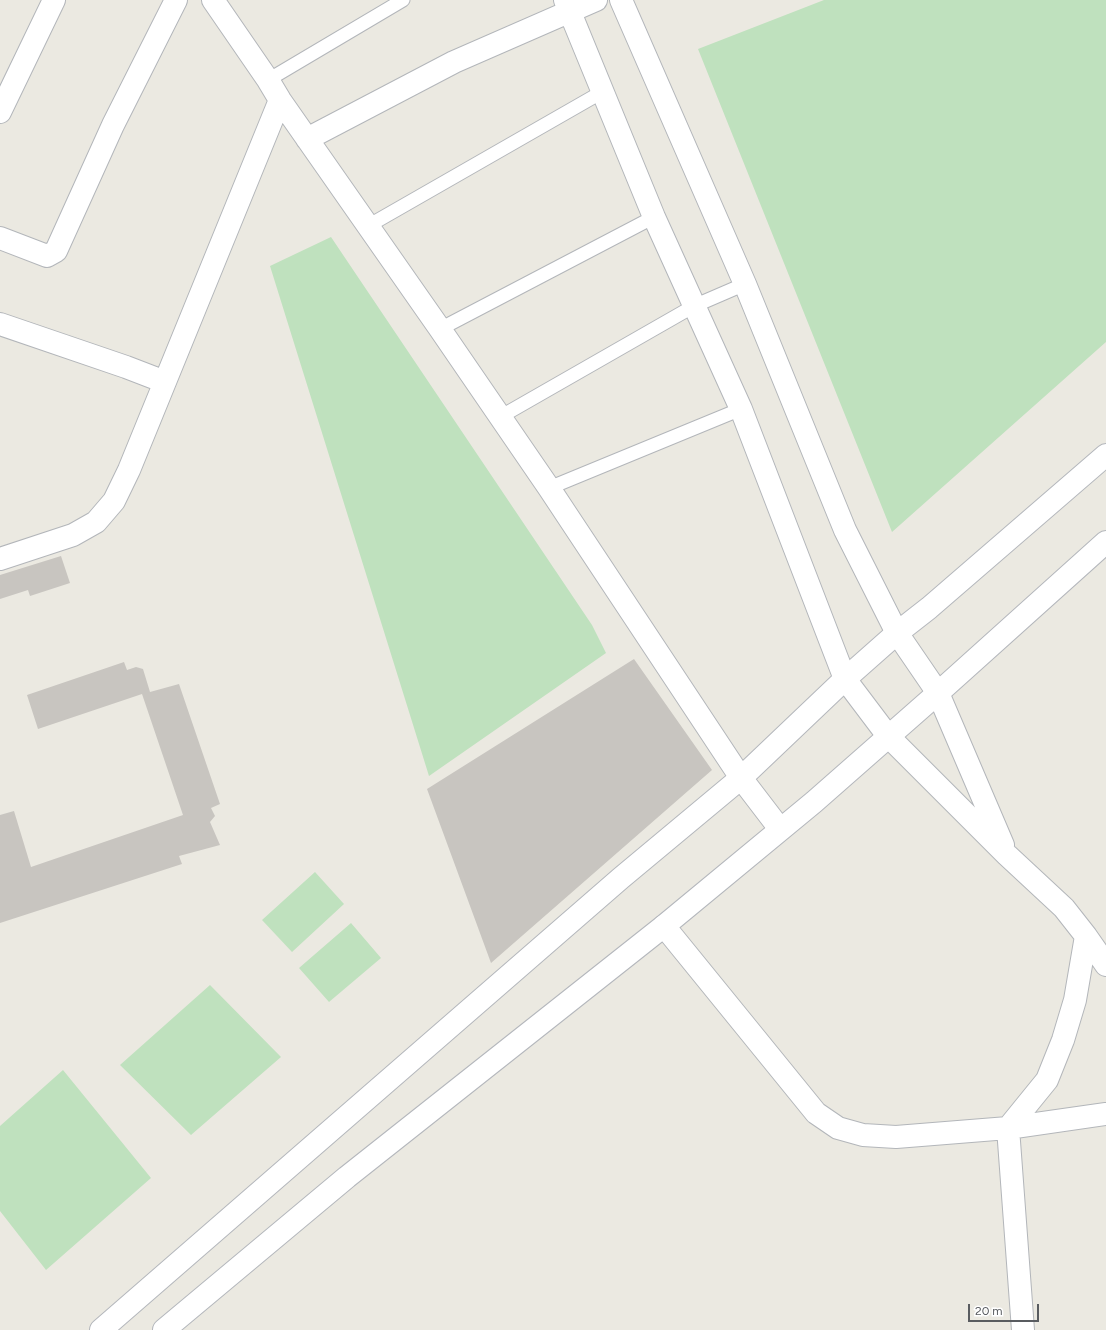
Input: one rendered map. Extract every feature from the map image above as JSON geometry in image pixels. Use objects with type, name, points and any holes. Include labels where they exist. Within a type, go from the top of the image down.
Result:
[{"type":"street","points":[[0,112],[54,0]]},
{"type":"street","points":[[0,238],[47,256],[56,251],[116,118],[176,0]]},
{"type":"street","points":[[307,139],[454,62],[567,6],[596,0]]},
{"type":"street","points":[[621,0],[745,284],[845,530],[897,633],[938,693],[1007,855]]},
{"type":"street","points":[[216,1],[280,100],[549,488],[741,778],[780,829]]},
{"type":"street","points":[[567,6],[654,217],[741,409],[845,679],[888,736],[1007,855],[1064,908],[1106,965]]},
{"type":"street","points":[[0,559],[73,535],[96,522],[114,501],[129,470],[280,100]]},
{"type":"street","points":[[0,324],[126,367],[165,382]]},
{"type":"street","points":[[101,1330],[621,878],[741,778],[845,679],[897,633],[930,608],[1106,455]]},
{"type":"street","points":[[164,1330],[347,1177],[664,926],[814,802],[1106,542]]},
{"type":"street","points":[[664,926],[816,1113],[838,1128],[863,1135],[896,1137],[1008,1128],[1106,1114]]},
{"type":"street","points":[[1023,1330],[1008,1128],[1047,1080],[1063,1040],[1075,1000],[1086,936]]},
{"type":"lane","points":[[268,80],[403,0]]},
{"type":"lane","points":[[368,226],[602,92]]},
{"type":"lane","points":[[440,329],[654,217]]},
{"type":"lane","points":[[500,417],[694,306],[745,284]]},
{"type":"lane","points":[[549,488],[741,409]]},
{"type":"green space","points":[[824,0],[1106,0],[1106,342],[892,532],[698,49]]},
{"type":"green space","points":[[331,237],[592,625],[606,653],[429,776],[270,266]]},
{"type":"green space","points":[[315,872],[344,904],[292,952],[262,920]]},
{"type":"green space","points":[[351,923],[381,958],[329,1002],[299,968]]},
{"type":"green space","points":[[210,985],[281,1057],[191,1135],[120,1065]]},
{"type":"green space","points":[[63,1070],[151,1178],[46,1270],[0,1211],[0,1126]]},
{"type":"building","points":[[61,556],[70,583],[30,596],[28,590],[0,599],[0,575]]},
{"type":"building","points":[[634,659],[712,770],[491,963],[427,789]]},
{"type":"building","points":[[124,662],[127,670],[136,667],[143,669],[150,692],[179,684],[220,804],[211,808],[215,816],[210,822],[220,845],[179,856],[182,864],[0,923],[0,815],[14,811],[31,867],[183,815],[142,694],[38,729],[27,695]]}]
